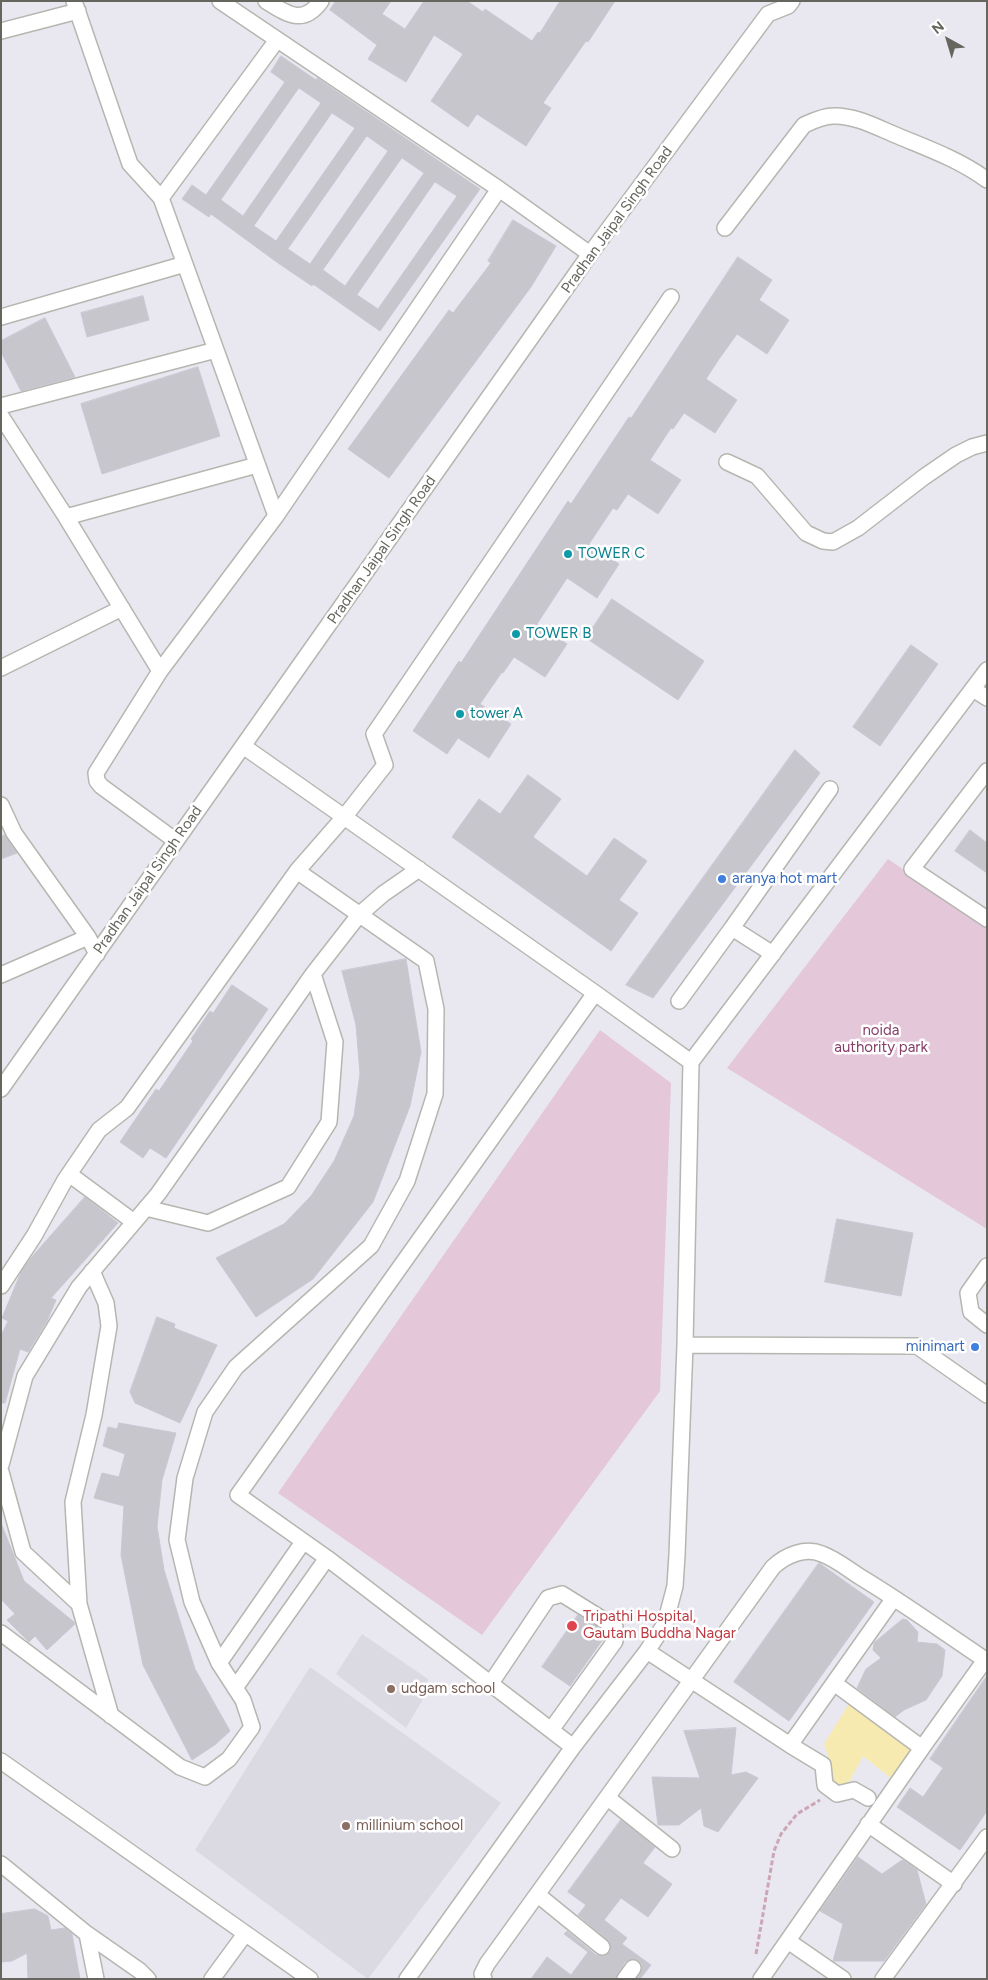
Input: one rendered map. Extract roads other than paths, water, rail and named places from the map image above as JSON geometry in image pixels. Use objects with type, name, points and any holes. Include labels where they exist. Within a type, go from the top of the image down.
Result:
[{"type":"street","points":[[220,1],[500,189],[590,254]]},
{"type":"street","points":[[266,1],[287,15],[300,17],[316,8],[321,1]]},
{"type":"street","name":"Pradhan Jaipal Singh Road","points":[[1,1089],[590,254],[767,8],[788,6],[792,1]]},
{"type":"street","points":[[1,31],[76,6],[130,164],[161,198],[276,516]]},
{"type":"street","points":[[161,198],[277,40]]},
{"type":"street","points":[[725,228],[804,125],[832,116],[846,117],[875,126],[949,157],[987,180]]},
{"type":"street","points":[[176,841],[101,786],[96,778],[96,773],[160,671],[276,516],[500,189]]},
{"type":"street","points":[[1,317],[185,264]]},
{"type":"street","points":[[1,1286],[34,1236],[69,1174],[99,1130],[127,1108],[297,871],[345,816],[385,765],[374,734],[671,297]]},
{"type":"street","points":[[1,406],[216,350]]},
{"type":"street","points":[[1,416],[66,517],[160,671]]},
{"type":"street","points":[[727,462],[757,476],[806,533],[815,538],[833,542],[858,528],[956,455],[972,447],[987,443]]},
{"type":"street","points":[[66,517],[257,465]]},
{"type":"street","points":[[1,668],[122,608]]},
{"type":"street","points":[[407,1979],[573,1747],[665,1624],[675,1586],[684,1345],[690,1062],[987,670]]},
{"type":"street","points":[[973,689],[987,698]]},
{"type":"street","points":[[243,746],[420,869],[690,1062]]},
{"type":"street","points":[[987,771],[912,869],[987,919]]},
{"type":"street","points":[[679,1001],[830,789]]},
{"type":"street","points":[[1,806],[14,833],[88,937],[97,954]]},
{"type":"street","points":[[1,1465],[25,1376],[79,1287],[158,1194],[313,974],[359,915],[383,894],[420,869]]},
{"type":"street","points":[[1,1633],[180,1767],[205,1777],[229,1759],[252,1727],[244,1700],[219,1664],[192,1602],[178,1540],[185,1478],[205,1412],[236,1367],[371,1246],[408,1181],[435,1094],[436,1009],[426,961],[297,871]]},
{"type":"street","points":[[732,928],[773,954]]},
{"type":"street","points":[[1,975],[88,937]]},
{"type":"street","points":[[146,1208],[208,1223],[288,1187],[329,1122],[335,1042],[313,974]]},
{"type":"street","points":[[573,1747],[328,1558],[238,1495],[595,993]]},
{"type":"street","points":[[69,1174],[134,1222]]},
{"type":"street","points":[[987,1266],[968,1293],[971,1312],[987,1325]]},
{"type":"street","points":[[92,1271],[106,1303],[110,1326],[94,1415],[73,1502],[79,1604],[111,1716]]},
{"type":"street","points":[[684,1345],[917,1346],[987,1395]]},
{"type":"street","points":[[1,1472],[23,1552],[79,1604]]},
{"type":"street","points":[[219,1664],[303,1542]]},
{"type":"street","points":[[484,1979],[482,1974],[487,1964],[773,1567],[782,1559],[794,1554],[807,1552],[822,1554],[894,1598],[986,1660],[868,1824],[761,1979]]},
{"type":"street","points":[[235,1688],[328,1558]]},
{"type":"street","points":[[490,1683],[548,1598],[562,1594],[615,1627],[614,1642],[551,1730]]},
{"type":"street","points":[[790,1744],[894,1598]]},
{"type":"street","points":[[647,1650],[823,1765],[825,1785],[837,1794],[854,1790],[868,1798]]},
{"type":"street","points":[[834,1683],[922,1748]]},
{"type":"street","points":[[1,1761],[310,1979]]},
{"type":"street","points":[[608,1798],[672,1848]]},
{"type":"street","points":[[868,1824],[954,1884]]},
{"type":"street","points":[[883,1979],[987,1837]]},
{"type":"street","points":[[1,1864],[87,1934],[140,1971],[148,1979]]},
{"type":"street","points":[[538,1895],[602,1947]]},
{"type":"street","points":[[87,1934],[96,1979]]},
{"type":"street","points":[[212,1979],[245,1934]]},
{"type":"street","points":[[788,1941],[843,1979]]},
{"type":"place","name":"TOWER C","points":[[568,554]]},
{"type":"place","name":"TOWER B","points":[[516,634]]},
{"type":"place","name":"tower A","points":[[460,714]]},
{"type":"place","name":"aranya hot mart","points":[[722,879]]},
{"type":"place","name":"minimart","points":[[975,1347]]},
{"type":"place","name":"Tripathi Hospital, Gautam Buddha Nagar","points":[[572,1626]]},
{"type":"place","name":"udgam school","points":[[391,1689]]},
{"type":"place","name":"millinium school","points":[[346,1826]]},
{"type":"park label","name":"noida authority park","points":[[881,1040]]}]
